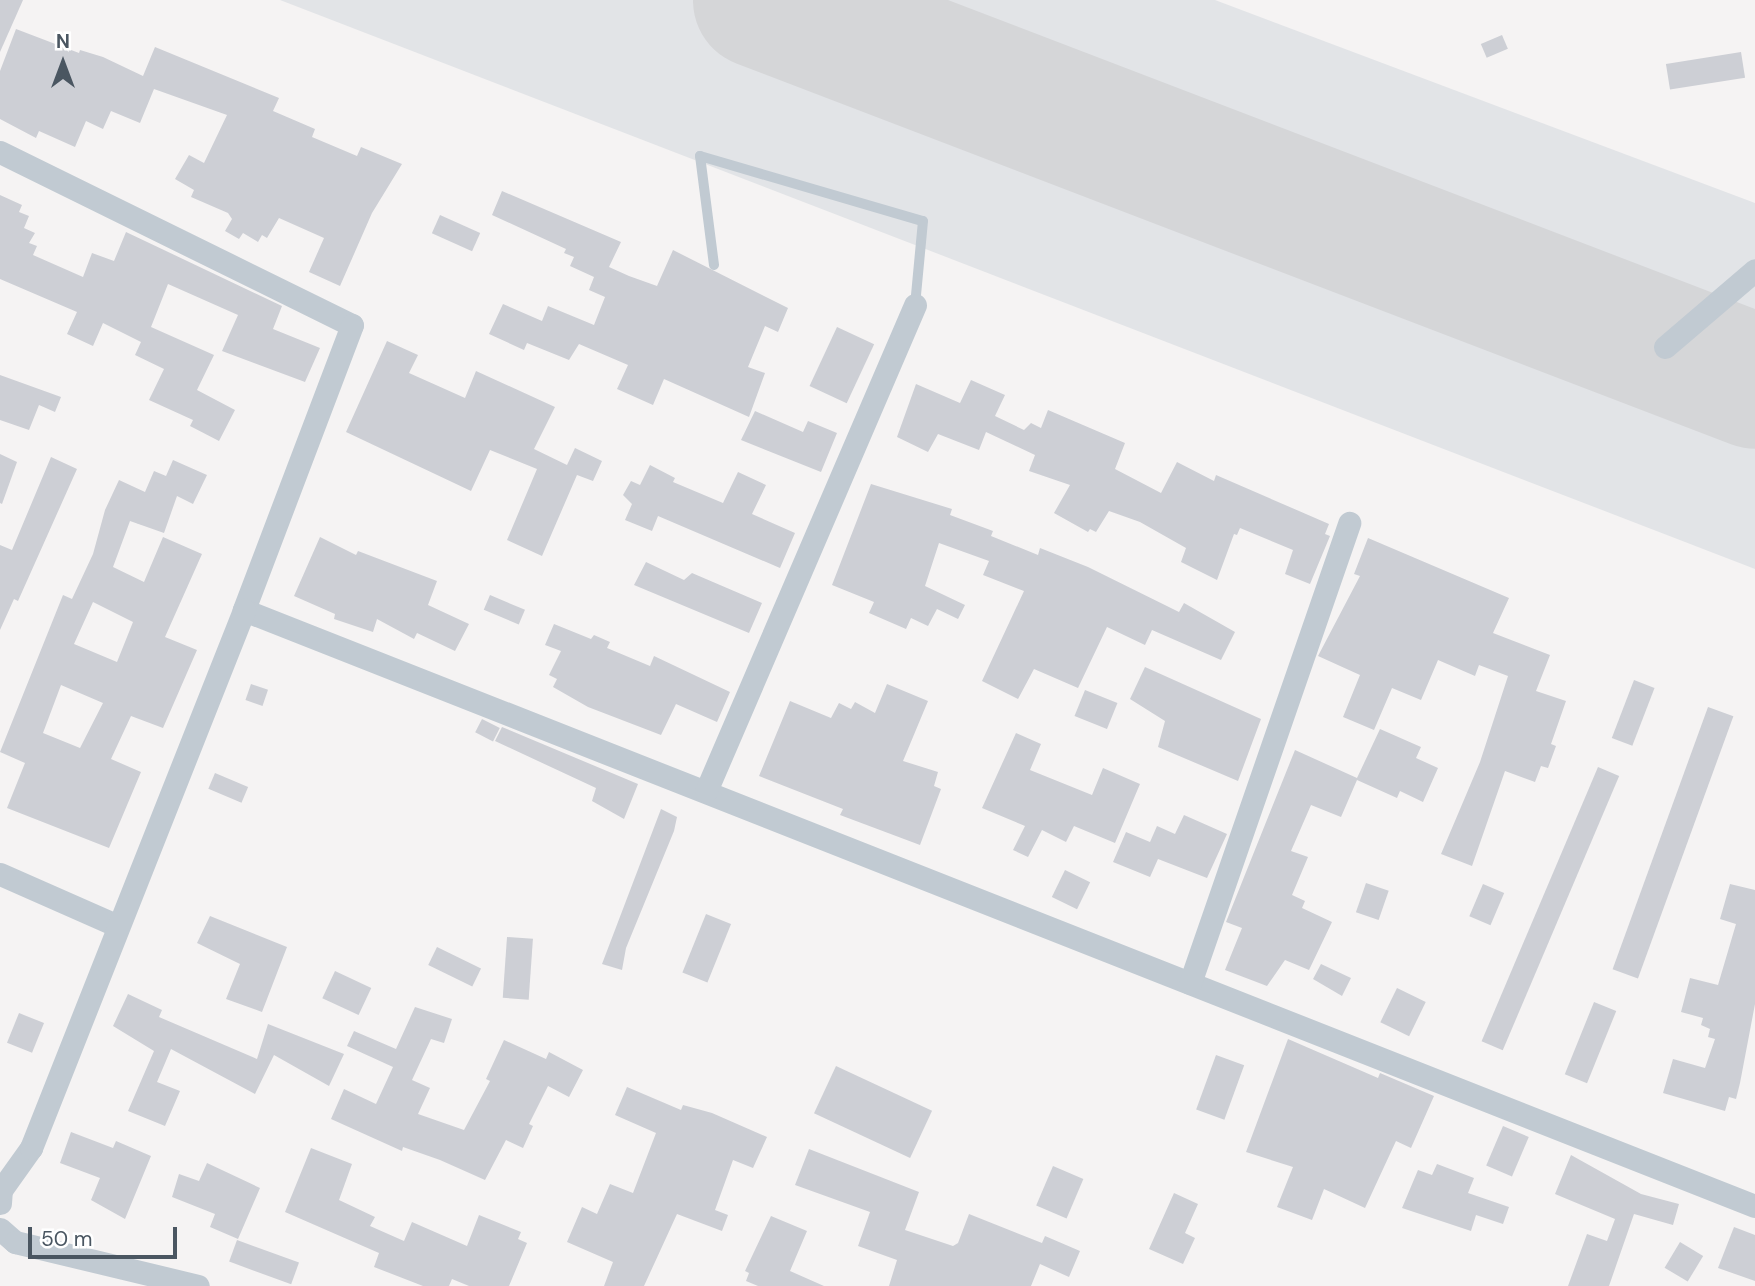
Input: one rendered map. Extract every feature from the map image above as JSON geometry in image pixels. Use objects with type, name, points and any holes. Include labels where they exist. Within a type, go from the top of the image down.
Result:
[{"type":"street","points":[[0,152],[352,325],[244,610],[31,1148],[1,1190],[0,1203]]},
{"type":"street","points":[[1665,347],[1755,270]]},
{"type":"street","points":[[706,791],[915,305]]},
{"type":"street","points":[[1190,983],[1349,523]]},
{"type":"street","points":[[244,610],[1755,1206]]},
{"type":"street","points":[[0,874],[118,926]]},
{"type":"street","points":[[0,1229],[16,1242],[198,1286]]},
{"type":"lane","points":[[714,265],[699,156],[923,221],[915,305]]},
{"type":"shaded area","points":[[280,0],[1215,0],[1755,203],[1755,569]]},
{"type":"building","points":[[0,0],[23,0],[0,52]]},
{"type":"building","points":[[16,29],[79,53],[80,50],[103,57],[143,76],[155,47],[279,98],[273,111],[315,129],[312,137],[357,156],[361,147],[402,164],[372,213],[340,286],[309,272],[324,238],[279,218],[267,238],[262,235],[258,242],[243,233],[239,239],[225,231],[232,219],[228,213],[191,197],[194,190],[175,179],[189,155],[204,163],[227,115],[154,89],[140,123],[111,111],[103,129],[86,121],[75,147],[39,131],[36,138],[0,119],[0,71]]},
{"type":"building","points":[[1502,35],[1508,49],[1487,58],[1481,44]]},
{"type":"building","points":[[1741,52],[1745,78],[1670,90],[1666,64]]},
{"type":"building","points":[[502,191],[621,242],[609,267],[629,276],[657,286],[673,250],[788,308],[778,332],[765,326],[748,367],[765,373],[749,417],[664,379],[653,405],[617,389],[628,365],[579,344],[569,360],[527,343],[524,350],[489,334],[503,304],[542,321],[548,306],[594,325],[605,297],[589,290],[594,277],[570,266],[574,257],[564,253],[566,249],[492,215]]},
{"type":"building","points":[[0,195],[22,205],[19,212],[29,216],[24,228],[35,233],[29,243],[37,246],[33,255],[83,277],[92,253],[114,261],[126,232],[282,306],[273,329],[320,348],[305,382],[222,351],[238,315],[168,284],[151,327],[214,355],[197,390],[235,410],[219,441],[190,426],[193,420],[149,400],[164,369],[135,355],[141,342],[103,323],[93,346],[67,334],[77,312],[0,279]]},
{"type":"building","points":[[440,215],[480,233],[472,251],[432,233]]},
{"type":"building","points":[[837,327],[874,344],[847,403],[810,386]]},
{"type":"building","points":[[387,341],[418,355],[409,373],[465,398],[476,371],[555,407],[534,449],[567,465],[575,448],[602,461],[593,481],[577,475],[542,556],[507,540],[537,469],[490,450],[471,491],[346,432]]},
{"type":"building","points":[[0,375],[61,397],[55,412],[39,405],[29,430],[0,420]]},
{"type":"building","points":[[971,380],[1005,395],[995,416],[1024,430],[1031,423],[1041,428],[1048,410],[1125,443],[1115,469],[1161,493],[1177,462],[1214,481],[1216,475],[1329,524],[1325,534],[1330,536],[1310,584],[1285,574],[1293,550],[1240,528],[1237,535],[1234,534],[1217,580],[1181,562],[1186,548],[1140,522],[1109,511],[1096,532],[1090,529],[1088,532],[1054,513],[1070,485],[1029,471],[1035,455],[986,432],[979,450],[938,434],[928,452],[897,437],[916,384],[960,403]]},
{"type":"building","points":[[755,411],[803,432],[808,421],[837,433],[821,472],[741,440]]},
{"type":"building","points":[[0,454],[17,462],[2,504],[0,503]]},
{"type":"building","points":[[51,457],[77,469],[18,601],[14,599],[0,630],[0,545],[12,550]]},
{"type":"building","points":[[173,460],[207,475],[193,504],[177,496],[164,533],[130,521],[113,567],[144,582],[163,537],[202,554],[165,637],[197,650],[163,728],[131,716],[111,759],[141,772],[109,848],[7,808],[25,763],[0,752],[63,595],[72,599],[93,554],[105,510],[119,480],[145,492],[154,471],[166,476]],"holes":[[[93,602],[133,622],[117,662],[74,644]],[[61,685],[103,703],[80,748],[43,733]]]},
{"type":"building","points":[[650,465],[675,478],[673,482],[723,503],[738,472],[766,485],[752,514],[795,533],[780,568],[658,516],[652,531],[625,520],[632,504],[623,495],[631,481],[640,485]]},
{"type":"building","points":[[871,484],[952,509],[950,515],[993,531],[991,536],[1038,555],[1040,548],[1088,567],[1179,612],[1184,603],[1235,632],[1221,660],[1152,630],[1145,645],[1107,627],[1078,688],[1034,669],[1018,699],[982,681],[1024,591],[983,575],[989,561],[939,543],[925,586],[965,605],[958,619],[937,609],[928,626],[911,618],[906,629],[869,613],[874,602],[832,585]]},
{"type":"building","points":[[320,537],[356,555],[358,551],[437,581],[428,605],[469,624],[455,651],[417,633],[414,639],[377,619],[373,632],[334,619],[335,614],[294,596]]},
{"type":"building","points":[[1368,538],[1509,598],[1493,633],[1550,655],[1536,691],[1566,701],[1551,744],[1556,746],[1548,768],[1541,766],[1535,782],[1505,771],[1472,866],[1441,854],[1480,762],[1508,676],[1479,665],[1475,676],[1438,660],[1421,700],[1392,688],[1374,730],[1343,717],[1360,675],[1318,656],[1360,576],[1354,574]]},
{"type":"building","points":[[646,562],[684,580],[692,573],[762,603],[749,633],[634,585]]},
{"type":"building","points":[[490,595],[525,610],[519,625],[484,610]]},
{"type":"building","points":[[554,624],[591,639],[594,635],[610,642],[607,648],[650,666],[654,656],[730,692],[717,722],[676,704],[661,735],[588,707],[553,687],[557,679],[549,675],[561,651],[545,645]]},
{"type":"building","points":[[1145,667],[1261,719],[1238,781],[1158,747],[1165,721],[1130,699]]},
{"type":"building","points":[[1634,680],[1655,688],[1632,746],[1612,738]]},
{"type":"building","points":[[251,684],[268,690],[262,706],[245,700]]},
{"type":"building","points":[[887,684],[928,701],[903,761],[938,772],[934,786],[941,789],[920,845],[840,815],[843,809],[759,776],[790,701],[831,718],[839,703],[851,709],[855,702],[875,713]]},
{"type":"building","points":[[1085,690],[1117,703],[1107,729],[1075,716]]},
{"type":"building","points":[[1708,707],[1733,716],[1638,978],[1613,969]]},
{"type":"building","points":[[482,719],[500,728],[493,741],[475,732]]},
{"type":"building","points":[[502,727],[638,784],[624,819],[592,801],[596,788],[495,741]]},
{"type":"building","points":[[1380,729],[1421,747],[1416,758],[1438,768],[1423,802],[1400,791],[1397,798],[1357,780],[1341,817],[1311,805],[1291,851],[1308,857],[1292,895],[1305,901],[1302,908],[1332,922],[1309,970],[1285,960],[1267,986],[1225,970],[1242,928],[1226,922],[1295,750],[1357,778]]},
{"type":"building","points":[[1016,733],[1041,744],[1030,770],[1092,795],[1103,768],[1140,784],[1115,843],[1074,826],[1066,842],[1042,830],[1028,857],[1013,850],[1025,826],[982,808]]},
{"type":"building","points":[[1598,767],[1619,776],[1503,1050],[1482,1041]]},
{"type":"building","points":[[215,773],[248,787],[241,803],[208,789]]},
{"type":"building","points":[[661,809],[677,817],[674,831],[626,948],[622,970],[602,964]]},
{"type":"building","points":[[1184,815],[1227,834],[1207,878],[1158,859],[1150,877],[1113,862],[1126,832],[1150,842],[1157,826],[1175,834]]},
{"type":"building","points":[[1065,870],[1090,882],[1077,909],[1052,897]]},
{"type":"building","points":[[1366,883],[1389,891],[1379,920],[1356,912]]},
{"type":"building","points":[[1483,884],[1504,893],[1490,925],[1469,916]]},
{"type":"building","points":[[1730,884],[1755,890],[1755,1004],[1736,1099],[1729,1097],[1725,1111],[1663,1093],[1673,1059],[1705,1068],[1715,1039],[1708,1037],[1710,1029],[1701,1025],[1703,1018],[1681,1012],[1690,978],[1718,985],[1736,924],[1720,919]]},
{"type":"building","points":[[706,914],[731,924],[707,983],[682,972]]},
{"type":"building","points":[[210,916],[287,947],[262,1012],[226,999],[240,964],[197,943]]},
{"type":"building","points":[[507,937],[533,939],[529,1000],[503,998]]},
{"type":"building","points":[[437,947],[481,968],[472,986],[428,965]]},
{"type":"building","points":[[1321,964],[1351,978],[1342,996],[1313,979]]},
{"type":"building","points":[[335,971],[371,988],[359,1015],[322,998]]},
{"type":"building","points":[[1397,988],[1426,1002],[1409,1036],[1380,1022]]},
{"type":"building","points":[[128,994],[162,1010],[159,1017],[257,1059],[268,1024],[344,1054],[329,1086],[274,1055],[255,1094],[171,1049],[157,1082],[180,1091],[165,1126],[128,1111],[154,1051],[113,1026]]},
{"type":"building","points":[[1594,1002],[1616,1011],[1587,1083],[1565,1074]]},
{"type":"building","points":[[415,1007],[452,1019],[444,1043],[431,1039],[412,1080],[430,1088],[418,1114],[464,1130],[490,1081],[486,1079],[504,1040],[546,1059],[549,1052],[583,1070],[569,1097],[548,1086],[529,1124],[533,1126],[523,1148],[506,1140],[485,1180],[403,1147],[402,1151],[331,1119],[344,1089],[376,1104],[393,1067],[347,1046],[354,1031],[396,1049]]},
{"type":"building","points":[[19,1013],[44,1023],[32,1053],[7,1043]]},
{"type":"building","points":[[1288,1039],[1378,1078],[1380,1073],[1434,1096],[1411,1148],[1396,1141],[1365,1208],[1324,1189],[1312,1220],[1277,1207],[1293,1167],[1246,1152]]},
{"type":"building","points":[[1216,1055],[1244,1065],[1224,1120],[1196,1110]]},
{"type":"building","points":[[836,1066],[932,1111],[910,1158],[814,1113]]},
{"type":"building","points":[[627,1087],[681,1110],[683,1105],[712,1113],[767,1137],[753,1168],[733,1160],[715,1210],[728,1215],[722,1231],[677,1214],[644,1286],[604,1286],[613,1262],[567,1242],[582,1207],[597,1214],[610,1184],[633,1193],[656,1133],[615,1115]]},
{"type":"building","points":[[1503,1126],[1529,1137],[1512,1177],[1486,1166]]},
{"type":"building","points":[[71,1132],[113,1148],[116,1141],[151,1156],[125,1219],[91,1200],[100,1178],[60,1163]]},
{"type":"building","points":[[311,1148],[352,1164],[339,1200],[375,1217],[370,1226],[404,1241],[412,1222],[467,1246],[479,1215],[521,1232],[518,1239],[527,1243],[509,1286],[469,1286],[452,1279],[449,1286],[423,1286],[374,1267],[379,1253],[285,1212]]},
{"type":"building","points":[[809,1149],[919,1192],[905,1230],[953,1246],[958,1243],[969,1214],[1042,1243],[1045,1236],[1080,1251],[1069,1277],[1040,1264],[1031,1286],[889,1286],[897,1260],[858,1246],[870,1212],[795,1185]]},
{"type":"building","points":[[1571,1155],[1641,1194],[1679,1204],[1673,1225],[1634,1214],[1609,1286],[1568,1286],[1587,1234],[1607,1241],[1615,1219],[1555,1194]]},
{"type":"building","points":[[207,1163],[260,1188],[238,1239],[210,1227],[215,1214],[172,1197],[179,1174],[199,1181]]},
{"type":"building","points":[[1437,1164],[1474,1178],[1468,1193],[1509,1207],[1503,1224],[1476,1215],[1471,1231],[1402,1208],[1418,1170],[1432,1175]]},
{"type":"building","points":[[1053,1166],[1083,1179],[1067,1218],[1036,1206]]},
{"type":"building","points":[[1174,1193],[1198,1204],[1185,1233],[1195,1238],[1183,1264],[1149,1249]]},
{"type":"building","points":[[771,1216],[807,1231],[790,1271],[824,1286],[758,1286],[746,1281],[749,1273],[745,1271]]},
{"type":"building","points":[[1734,1227],[1755,1235],[1755,1281],[1718,1268]]},
{"type":"building","points":[[237,1240],[299,1263],[291,1284],[229,1262]]},
{"type":"building","points":[[1680,1242],[1703,1256],[1688,1282],[1665,1268]]},
{"type":"runway","points":[[760,0],[1755,381]]}]
